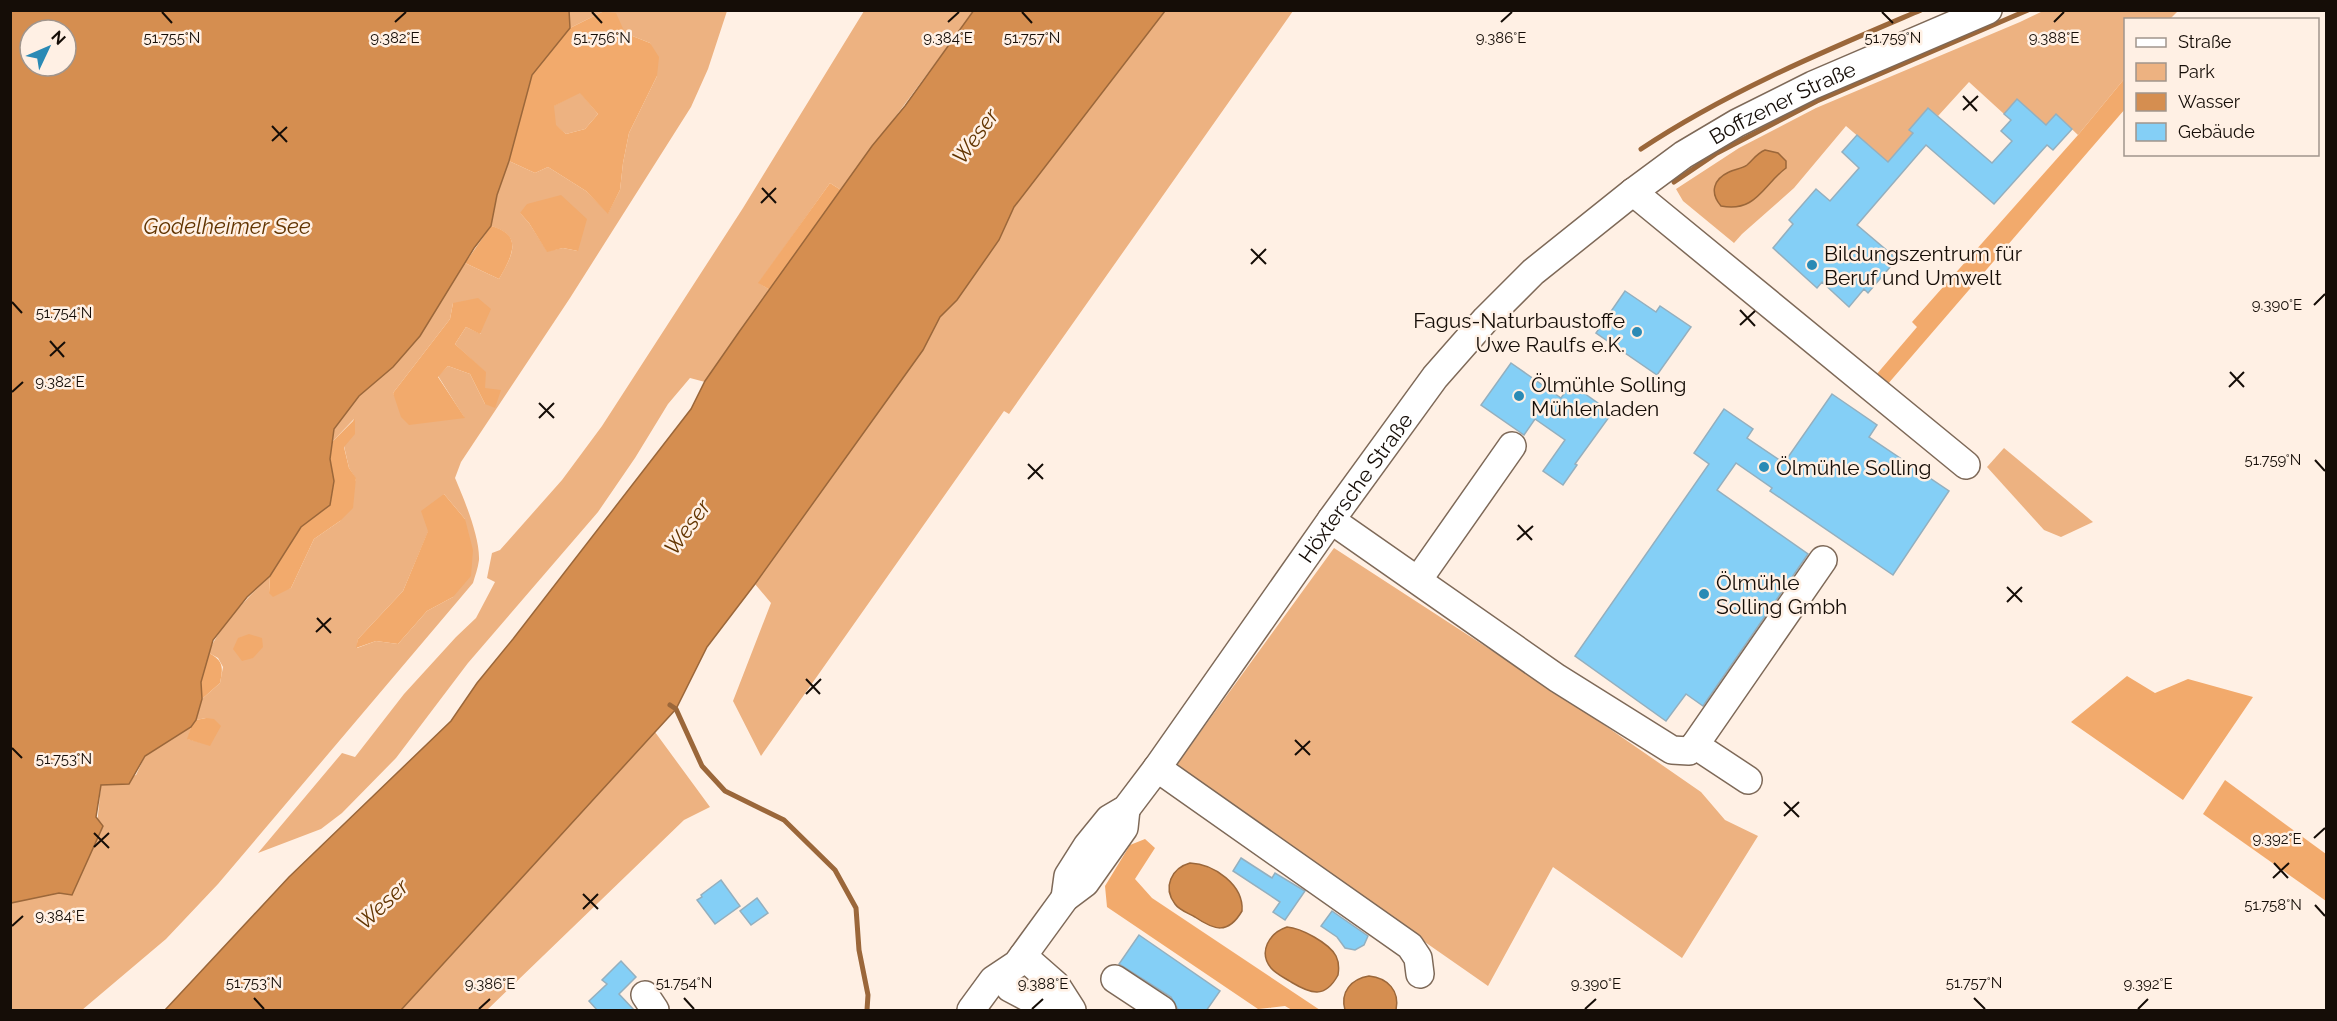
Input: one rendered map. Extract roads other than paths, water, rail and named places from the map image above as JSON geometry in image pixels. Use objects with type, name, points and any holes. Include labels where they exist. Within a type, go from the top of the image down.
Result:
[{"type":"street","name":"Boffzener Straße","points":[[1628,195],[1683,155],[1746,118],[1813,85],[1988,10]]},
{"type":"street","points":[[1628,195],[1966,465]]},
{"type":"street","name":"Höxtersche Straße","points":[[993,1011],[1017,969],[1065,898],[1068,876],[1087,846],[1108,819],[1126,809],[1157,768],[1331,519],[1436,377],[1486,319],[1533,272],[1628,195]]},
{"type":"street","points":[[1418,580],[1512,446]]},
{"type":"street","points":[[1331,519],[1557,678],[1672,750],[1689,751],[1695,745],[1823,560]]},
{"type":"street","points":[[1695,745],[1748,780]]},
{"type":"street","points":[[1157,768],[1410,946],[1418,958],[1420,975]]},
{"type":"street","points":[[971,1011],[993,980],[1017,969],[1056,985],[1070,1011]]},
{"type":"street","points":[[1115,979],[1162,1011]]},
{"type":"water","name":"Godelheimer See","points":[[11,10],[569,10],[570,28],[532,75],[509,161],[497,195],[491,226],[474,248],[420,336],[393,367],[359,396],[334,429],[330,459],[334,481],[330,505],[301,527],[270,576],[247,597],[213,640],[201,682],[202,699],[196,720],[191,727],[145,756],[129,784],[101,785],[96,817],[103,826],[72,895],[59,893],[11,903]]},
{"type":"water","name":"Weser","points":[[974,10],[1165,11],[1014,207],[999,240],[957,300],[940,317],[923,350],[707,647],[676,709],[401,1010],[165,1010],[289,877],[451,721],[477,683],[691,409],[705,381],[739,332],[872,146],[905,106]]},
{"type":"water","points":[[1765,150],[1778,153],[1786,161],[1786,168],[1751,202],[1733,207],[1721,206],[1714,191],[1720,178],[1745,166]]},
{"type":"water","points":[[1190,863],[1209,867],[1233,885],[1238,893],[1242,911],[1231,924],[1220,928],[1208,925],[1175,904],[1169,891],[1171,879],[1178,869]]},
{"type":"water","points":[[1287,927],[1314,937],[1336,956],[1338,975],[1328,988],[1317,992],[1305,989],[1271,968],[1265,956],[1267,944],[1275,934]]},
{"type":"water","points":[[1369,976],[1382,979],[1391,987],[1396,997],[1396,1010],[1345,1010],[1344,998],[1348,987],[1357,980]]},
{"type":"waterway","points":[[1641,149],[1743,90],[1921,10]]},
{"type":"waterway","points":[[1674,182],[1717,153],[1817,101],[2028,10]]},
{"type":"waterway","points":[[670,705],[676,709],[702,766],[725,791],[784,820],[835,870],[856,908],[859,950],[868,995],[867,1010]]},
{"type":"place","name":"Bildungszentrum für Beruf und Umwelt","points":[[1812,265]]},
{"type":"place","name":"Fagus-Naturbaustoffe Uwe Raulfs e.K.","points":[[1637,332]]},
{"type":"place","name":"Ölmühle Solling Mühlenladen","points":[[1519,396]]},
{"type":"place","name":"Ölmühle Solling","points":[[1764,467]]},
{"type":"place","name":"Ölmühle Solling Gmbh","points":[[1704,594]]}]
